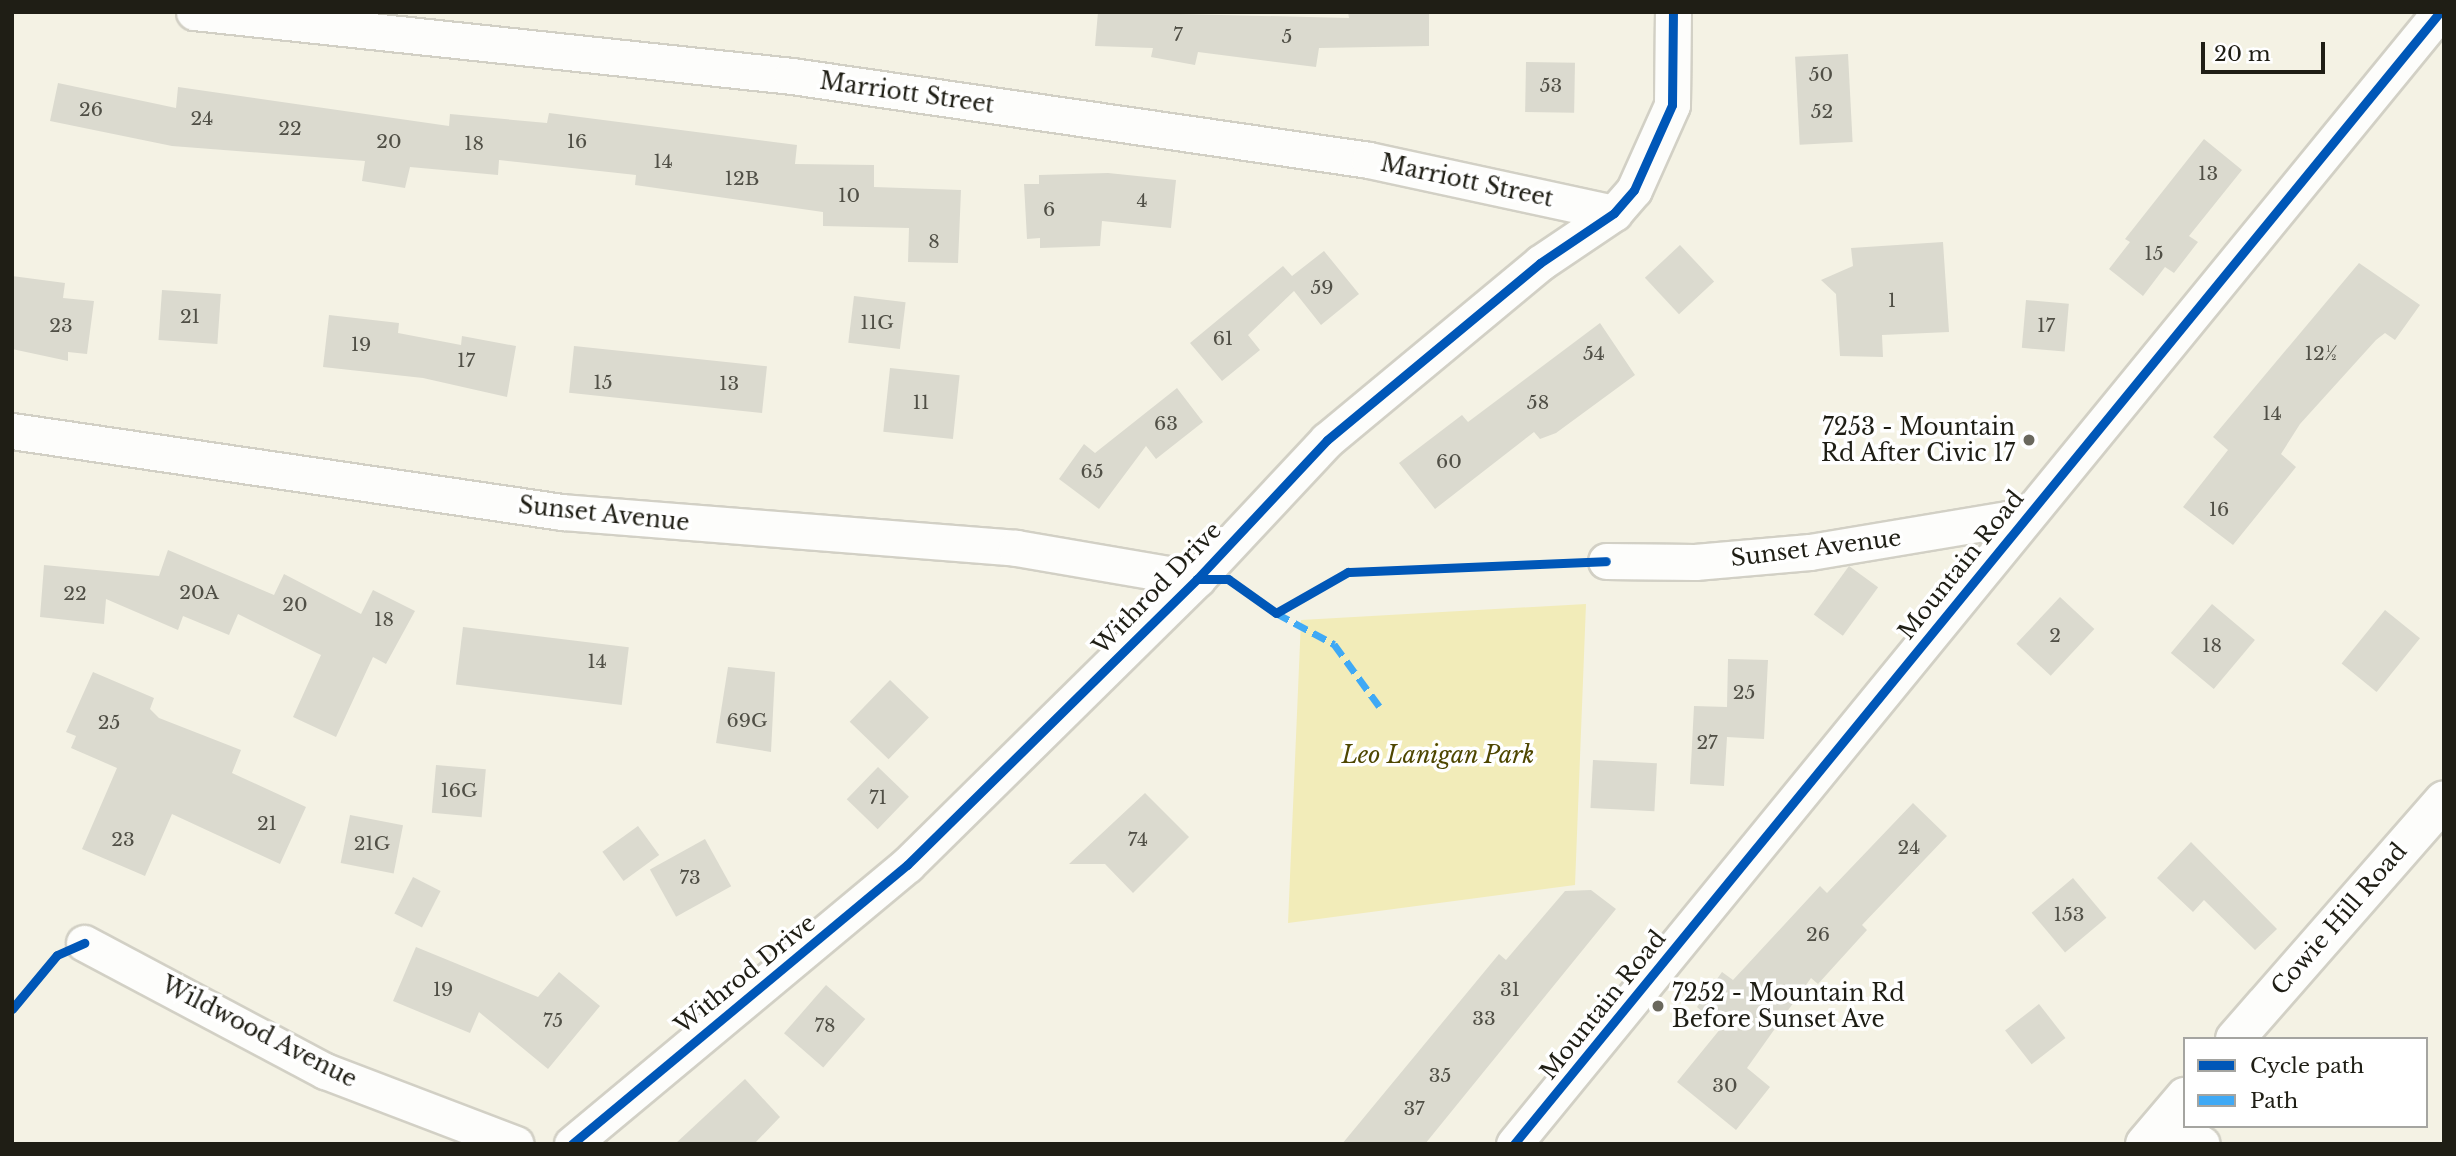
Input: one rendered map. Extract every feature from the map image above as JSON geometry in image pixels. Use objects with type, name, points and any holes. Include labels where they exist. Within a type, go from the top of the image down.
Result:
[{"type":"street","name":"Marriott Street","points":[[194,12],[806,78],[1369,160],[1614,213]]},
{"type":"street","name":"Withrod Drive","points":[[572,1144],[907,865],[1197,579],[1327,440],[1540,263],[1614,213],[1634,190],[1672,105],[1673,12]]},
{"type":"street","name":"Mountain Road","points":[[1514,1144],[2025,516],[2440,12]]},
{"type":"street","name":"Sunset Avenue","points":[[12,431],[562,512],[1016,548],[1197,579]]},
{"type":"street","name":"Sunset Avenue","points":[[1606,561],[1810,552],[2025,516]]},
{"type":"street","name":"Cowie Hill Road","points":[[2237,1037],[2444,800]]},
{"type":"street","name":"Wildwood Avenue","points":[[84,943],[325,1071],[516,1144]]},
{"type":"street","points":[[2164,1120],[2202,1144]]},
{"type":"green space","name":"Leo Lanigan Park","points":[[1586,604],[1575,885],[1288,923],[1301,620]]},
{"type":"building","points":[[1098,12],[1349,18],[1348,12],[1429,12],[1429,46],[1319,48],[1316,67],[1198,52],[1195,65],[1151,57],[1153,48],[1095,46]]},
{"type":"building","points":[[1848,54],[1853,142],[1800,145],[1795,57]]},
{"type":"building","points":[[1526,62],[1575,63],[1574,113],[1525,112]]},
{"type":"building","points":[[58,83],[176,108],[178,87],[449,126],[450,114],[547,123],[549,113],[797,145],[795,164],[874,165],[874,187],[961,190],[958,263],[908,262],[909,228],[823,226],[823,212],[635,185],[636,175],[499,160],[498,175],[410,167],[405,188],[362,181],[365,161],[172,146],[50,121]]},
{"type":"building","points":[[2204,139],[2242,170],[2189,236],[2198,242],[2174,273],[2165,267],[2143,296],[2109,269],[2130,242],[2125,239]]},
{"type":"building","points":[[1108,173],[1176,180],[1171,228],[1102,221],[1100,246],[1040,248],[1040,238],[1027,239],[1024,184],[1039,184],[1039,175]]},
{"type":"building","points":[[1943,242],[1949,332],[1882,335],[1883,357],[1840,356],[1836,294],[1821,280],[1853,266],[1851,248]]},
{"type":"building","points":[[1680,245],[1714,282],[1679,314],[1645,278]]},
{"type":"building","points":[[1324,251],[1359,294],[1321,325],[1294,291],[1248,335],[1260,350],[1222,381],[1190,343],[1283,266],[1292,276]]},
{"type":"building","points":[[2359,263],[2420,305],[2395,340],[2385,333],[2376,340],[2300,424],[2281,454],[2296,467],[2233,545],[2183,507],[2228,450],[2213,437]]},
{"type":"building","points":[[12,276],[65,283],[63,298],[94,301],[87,354],[68,352],[68,361],[12,349]]},
{"type":"building","points":[[162,290],[221,294],[217,344],[159,340]]},
{"type":"building","points":[[854,296],[906,302],[900,349],[848,343]]},
{"type":"building","points":[[2026,300],[2069,304],[2065,352],[2022,348]]},
{"type":"building","points":[[329,315],[399,323],[398,333],[461,345],[462,336],[516,346],[507,397],[423,378],[323,367]]},
{"type":"building","points":[[1600,323],[1635,375],[1556,433],[1540,439],[1534,432],[1435,509],[1399,463],[1462,415],[1468,422]]},
{"type":"building","points":[[574,346],[767,366],[762,413],[569,393]]},
{"type":"building","points":[[890,368],[960,375],[953,439],[883,432]]},
{"type":"building","points":[[1177,388],[1203,422],[1156,459],[1146,446],[1099,509],[1059,479],[1084,444],[1095,453]]},
{"type":"building","points":[[168,550],[274,595],[284,574],[361,614],[373,590],[415,611],[386,664],[373,657],[336,737],[293,717],[321,655],[238,614],[229,635],[183,616],[178,630],[106,599],[104,624],[40,617],[44,565],[159,576]]},
{"type":"building","points":[[1849,566],[1878,587],[1843,636],[1814,615]]},
{"type":"building","points":[[2060,597],[2094,629],[2051,676],[2016,644]]},
{"type":"building","points":[[2212,604],[2255,640],[2214,689],[2171,653]]},
{"type":"building","points":[[2385,610],[2420,638],[2377,692],[2342,664]]},
{"type":"building","points":[[463,627],[629,647],[622,705],[456,685]]},
{"type":"building","points":[[1728,659],[1768,660],[1764,739],[1727,737],[1724,786],[1690,784],[1694,706],[1727,707]]},
{"type":"building","points":[[728,667],[775,672],[771,752],[716,743]]},
{"type":"building","points":[[93,672],[154,698],[150,709],[159,718],[241,750],[232,773],[306,807],[280,864],[172,814],[145,876],[82,849],[117,768],[71,748],[76,736],[66,732]]},
{"type":"building","points":[[890,680],[929,718],[889,759],[850,722]]},
{"type":"building","points":[[1593,760],[1657,763],[1654,811],[1590,808]]},
{"type":"building","points":[[436,765],[486,769],[482,817],[432,813]]},
{"type":"building","points":[[878,767],[909,797],[878,829],[847,799]]},
{"type":"building","points":[[1145,793],[1189,837],[1133,893],[1105,864],[1069,864]]},
{"type":"building","points":[[1913,803],[1947,836],[1862,925],[1867,930],[1818,984],[1811,978],[1747,1068],[1770,1087],[1736,1130],[1677,1082],[1721,1028],[1697,1007],[1722,972],[1733,980],[1820,886],[1827,893]]},
{"type":"building","points":[[350,815],[403,825],[394,873],[341,863]]},
{"type":"building","points":[[638,826],[659,855],[624,881],[602,852]]},
{"type":"building","points":[[705,839],[731,886],[676,917],[650,870]]},
{"type":"building","points":[[2191,842],[2277,929],[2255,950],[2204,900],[2193,912],[2157,878]]},
{"type":"building","points":[[413,877],[441,891],[422,928],[394,914]]},
{"type":"building","points":[[2073,878],[2106,918],[2065,953],[2032,913]]},
{"type":"building","points":[[1591,890],[1616,909],[1425,1144],[1342,1144],[1499,954],[1506,960],[1565,891]]},
{"type":"building","points":[[416,947],[538,997],[559,972],[600,1006],[548,1069],[479,1012],[470,1033],[393,1001]]},
{"type":"building","points":[[826,985],[865,1019],[823,1067],[784,1033]]},
{"type":"building","points":[[2039,1004],[2065,1038],[2032,1064],[2005,1030]]},
{"type":"building","points":[[745,1079],[780,1117],[754,1144],[675,1144]]},
{"type":"marked path","points":[[1276,613],[1334,644],[1379,706]]},
{"type":"cycle path","points":[[572,1144],[907,865],[1197,579],[1327,440],[1540,263],[1614,213],[1634,190],[1672,105],[1673,12]]},
{"type":"cycle path","points":[[1514,1144],[2440,12]]},
{"type":"cycle path","points":[[1197,579],[1228,579],[1276,613],[1348,572],[1606,561]]},
{"type":"cycle path","points":[[12,1009],[57,955],[84,943]]},
{"type":"place","name":"7253 - Mountain Rd After Civic 17","points":[[2029,440]]},
{"type":"place","name":"7252 - Mountain Rd Before Sunset Ave","points":[[1658,1006]]}]
